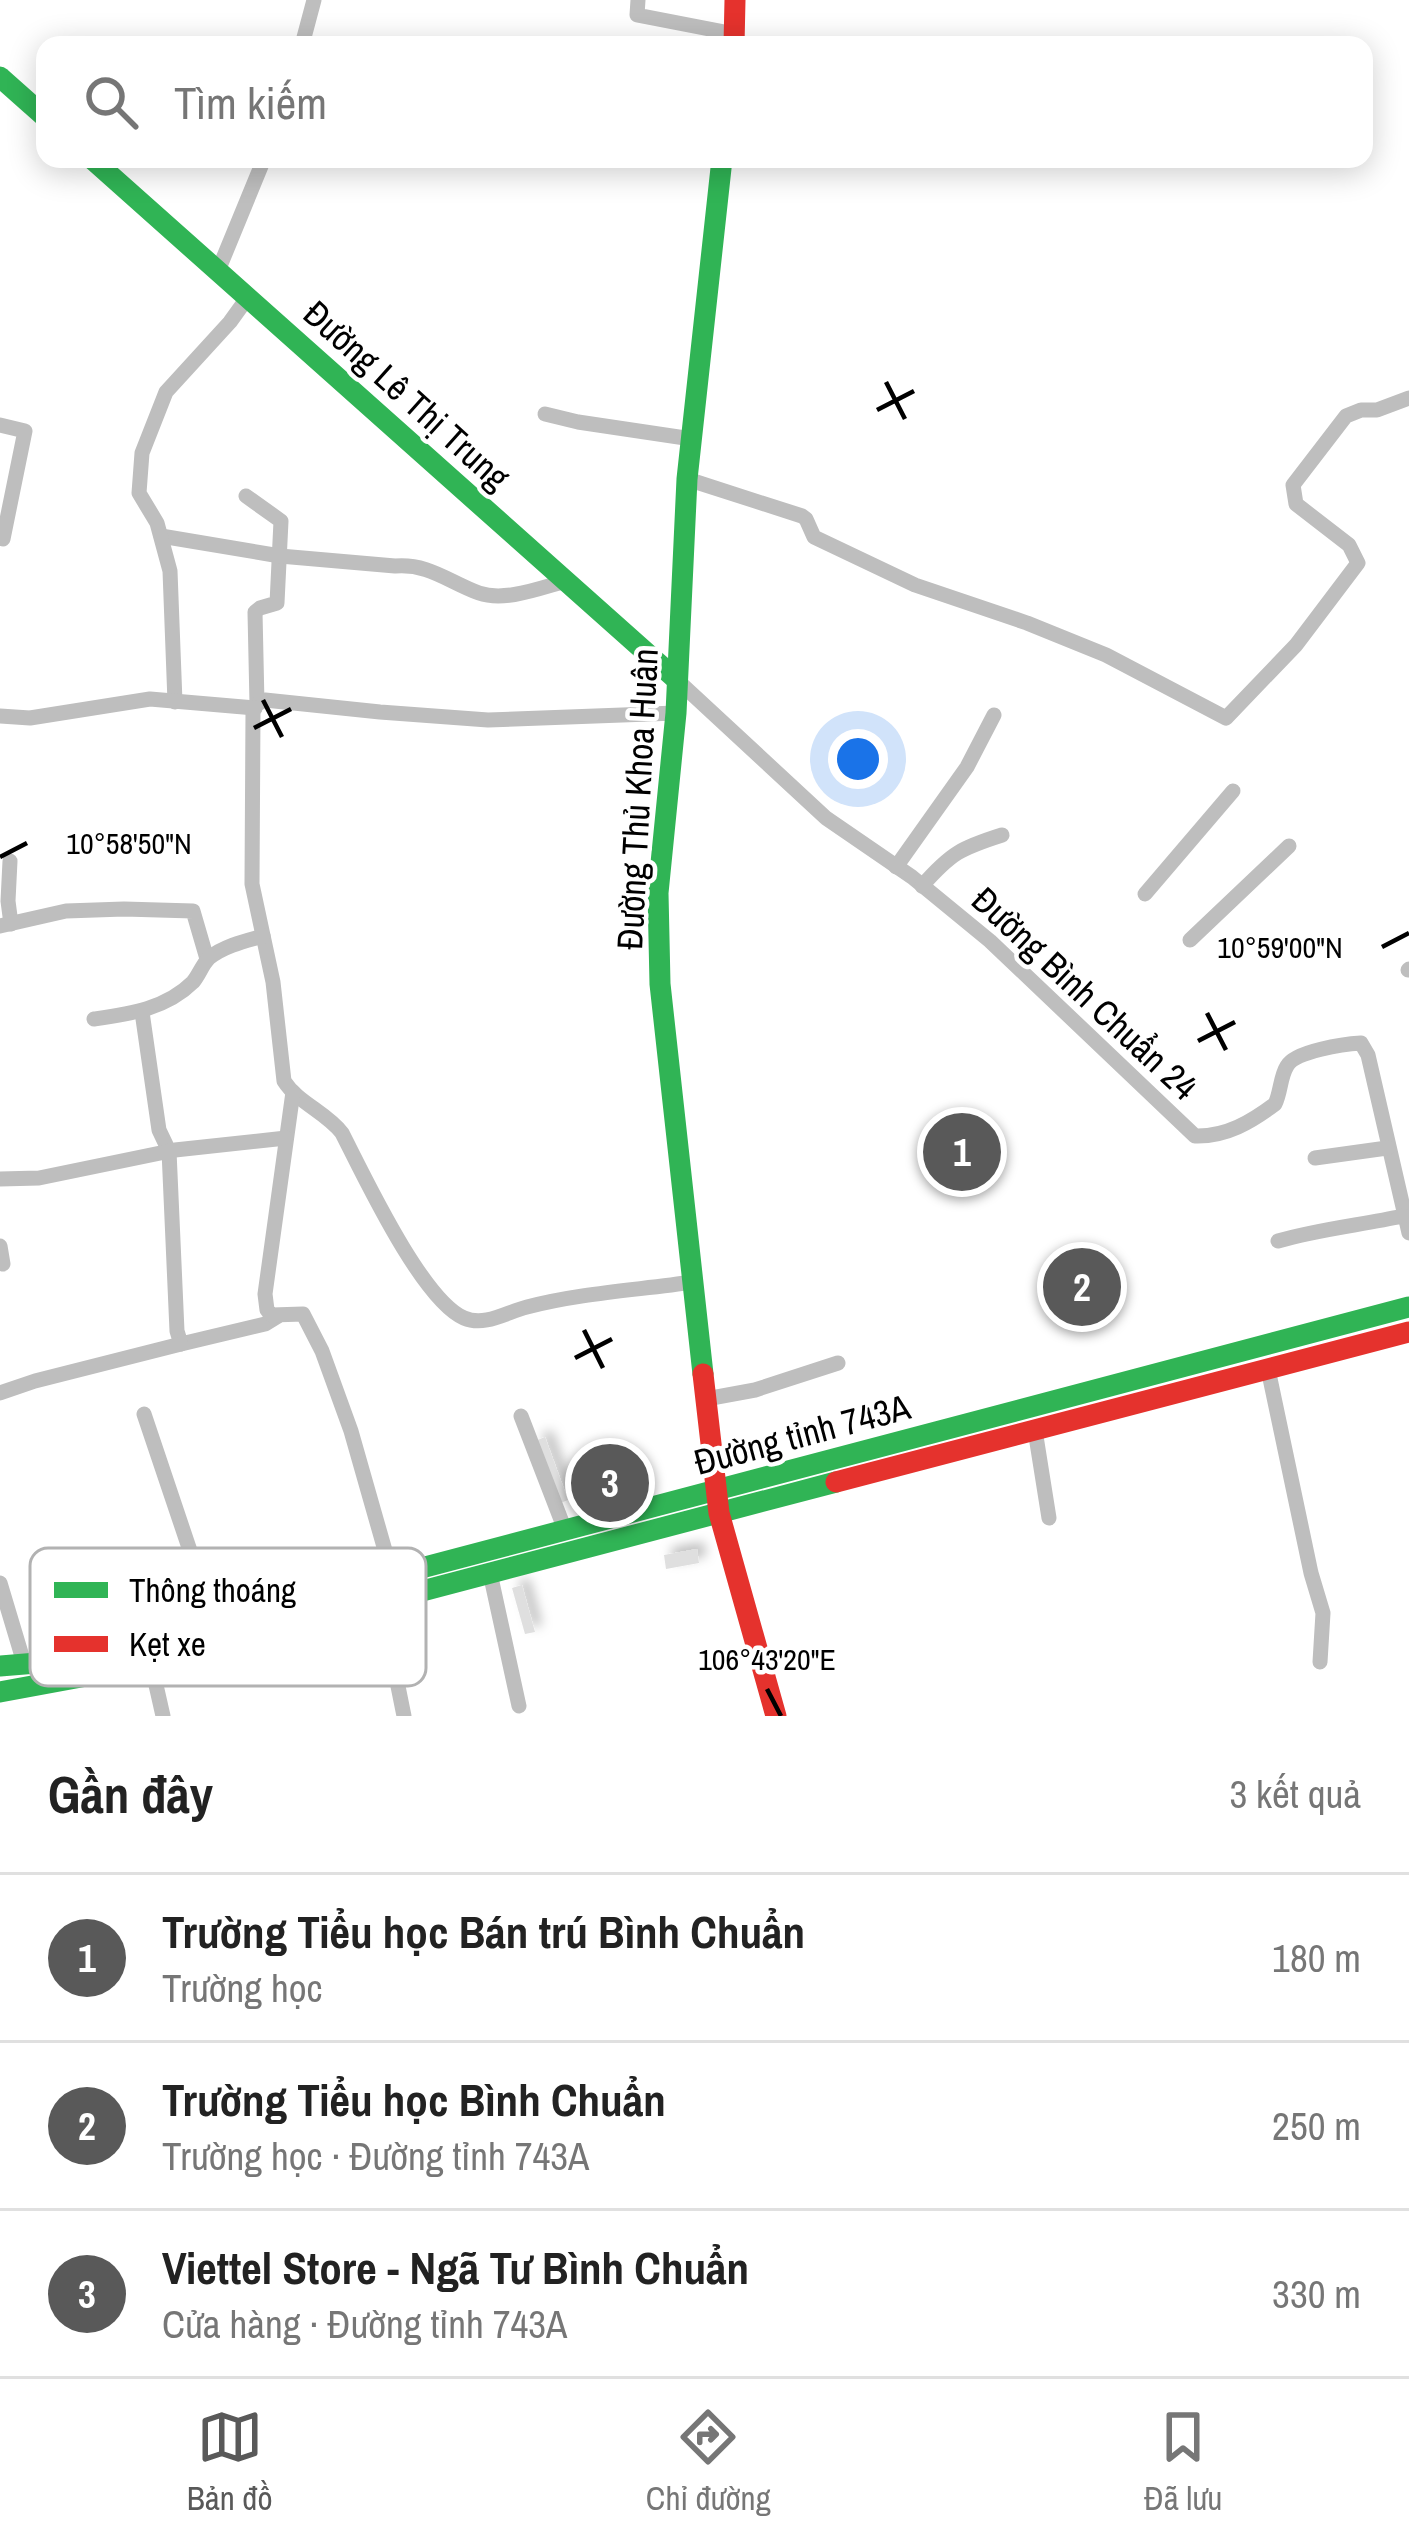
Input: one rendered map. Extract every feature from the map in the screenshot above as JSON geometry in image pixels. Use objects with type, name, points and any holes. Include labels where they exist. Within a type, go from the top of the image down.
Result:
[{"type":"main road","points":[[734,36],[735,0]]},
{"type":"main road","points":[[0,77],[36,109]]},
{"type":"main road","name":"Đường Lê Thị Trung","points":[[102,168],[677,680]]},
{"type":"main road","name":"Đường Thủ Khoa Huân","points":[[721,168],[687,479],[676,713],[658,893],[660,984],[718,1502],[776,1716]]},
{"type":"main road","name":"Đường tỉnh 743A","points":[[426,1590],[718,1502],[1409,1307]]},
{"type":"main road","name":"Đường tỉnh 743A","points":[[426,1566],[565,1530],[718,1502],[1035,1430],[1409,1332]]},
{"type":"main road","name":"Đường tỉnh 743A","points":[[0,1666],[30,1663]]},
{"type":"main road","name":"Đường tỉnh 743A","points":[[0,1692],[44,1686]]},
{"type":"street","points":[[304,36],[314,0]]},
{"type":"street","points":[[638,0],[638,15],[722,36]]},
{"type":"street","points":[[218,271],[260,168]]},
{"type":"street","points":[[175,702],[170,571],[157,524],[139,493],[142,453],[166,392],[248,297]]},
{"type":"street","points":[[687,479],[802,516],[814,537],[895,575],[1106,655],[1226,718],[1296,645],[1358,563],[1348,545],[1296,504],[1293,485],[1346,416],[1409,398]]},
{"type":"street","points":[[544,414],[692,439]]},
{"type":"street","points":[[0,425],[25,431],[6,488],[0,538]]},
{"type":"street","points":[[246,496],[281,521],[277,603],[254,613],[252,884],[273,982],[281,1072],[292,1092],[332,1120],[342,1133],[408,1254],[447,1306],[464,1318],[479,1322],[544,1303],[693,1282]]},
{"type":"street","points":[[161,536],[280,556],[413,564],[496,596],[566,581]]},
{"type":"street","name":"Đường Bình Chuẩn 24","points":[[677,680],[826,818],[990,941],[1195,1136],[1213,1137],[1237,1128],[1275,1104],[1293,1058],[1361,1043],[1368,1055],[1409,1234]]},
{"type":"street","points":[[0,716],[30,718],[150,699],[256,706],[278,700],[488,720],[676,713]]},
{"type":"street","points":[[896,867],[967,767],[994,716]]},
{"type":"street","points":[[1145,894],[1233,791]]},
{"type":"street","points":[[922,886],[947,857],[1002,835]]},
{"type":"street","points":[[1190,940],[1288,846]]},
{"type":"street","points":[[10,860],[6,925],[66,911],[193,911],[207,959]]},
{"type":"street","points":[[94,1019],[142,1012],[163,1002],[192,982],[207,959],[263,935]]},
{"type":"street","points":[[142,1012],[159,1130],[169,1151],[181,1344]]},
{"type":"street","points":[[278,1316],[269,1313],[265,1294],[292,1092]]},
{"type":"street","points":[[0,1179],[39,1178],[169,1151],[286,1138]]},
{"type":"street","points":[[1316,1158],[1388,1148]]},
{"type":"street","points":[[1278,1241],[1403,1216]]},
{"type":"street","points":[[0,1246],[3,1264]]},
{"type":"street","points":[[0,1394],[303,1313],[322,1351],[361,1462],[385,1548]]},
{"type":"street","points":[[706,1400],[838,1363]]},
{"type":"street","points":[[1268,1369],[1323,1612],[1320,1662]]},
{"type":"street","points":[[144,1414],[189,1548]]},
{"type":"street","points":[[521,1416],[565,1530]]},
{"type":"street","points":[[1035,1430],[1048,1518]]},
{"type":"street","points":[[490,1573],[519,1706]]},
{"type":"street","points":[[0,1583],[24,1663]]},
{"type":"street","points":[[156,1686],[163,1716]]},
{"type":"street","points":[[398,1686],[404,1716]]},
{"type":"building","points":[[545,1437],[568,1500],[558,1504],[535,1441]]},
{"type":"building","points":[[697,1549],[699,1563],[666,1569],[664,1555]]},
{"type":"building","points":[[522,1585],[535,1632],[525,1634],[512,1588]]},
{"type":"traffic: fast","points":[[0,77],[36,109]]},
{"type":"traffic: fast","points":[[102,168],[677,680]]},
{"type":"traffic: fast","points":[[703,1374],[660,984],[658,893],[676,713],[687,479],[721,168]]},
{"type":"traffic: fast","points":[[426,1567],[1409,1307]]},
{"type":"traffic: fast","points":[[426,1590],[836,1482]]},
{"type":"traffic: fast","points":[[0,1666],[30,1664]]},
{"type":"traffic: fast","points":[[0,1692],[32,1686]]},
{"type":"traffic: jam","points":[[734,36],[735,0]]},
{"type":"traffic: jam","points":[[836,1482],[1409,1332]]},
{"type":"traffic: jam","points":[[703,1374],[719,1513],[776,1716]]},
{"type":"place","name":"Trường Tiểu học Bán trú Bình Chuẩn","points":[[962,1152]]},
{"type":"place","name":"Trường Tiểu học Bình Chuẩn","points":[[1082,1287]]},
{"type":"place","name":"Viettel Store - Ngã Tư Bình Chuẩn","points":[[610,1483]]}]
